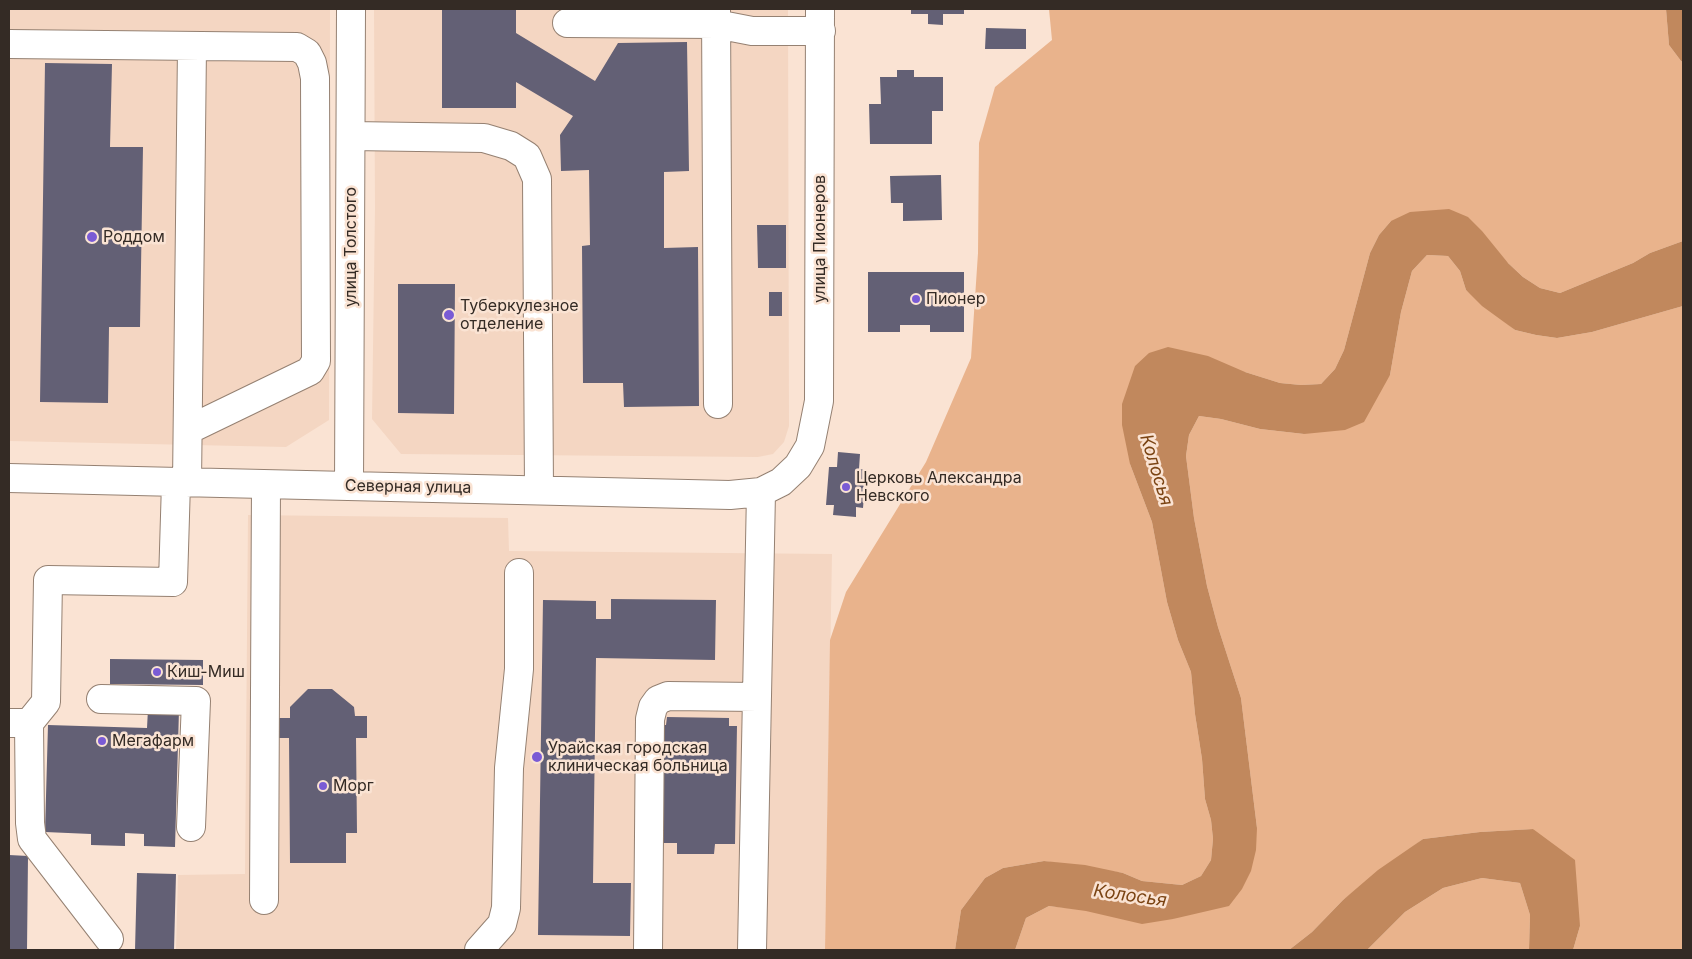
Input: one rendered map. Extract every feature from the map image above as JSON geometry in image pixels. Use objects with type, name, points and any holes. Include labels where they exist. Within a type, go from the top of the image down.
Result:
[{"type":"street","name":"улица Толстого","points":[[349,485],[352,136],[351,9]]},
{"type":"street","points":[[566,23],[716,16],[752,31],[821,20]]},
{"type":"street","points":[[716,16],[718,404]]},
{"type":"street","name":"улица Пионеров","points":[[798,466],[810,446],[819,401],[821,20]]},
{"type":"street","points":[[9,44],[297,47],[307,53],[312,63],[315,78],[316,361],[310,371],[188,430]]},
{"type":"street","points":[[110,939],[32,839],[19,723],[46,702],[48,580],[172,582],[188,430],[192,47]]},
{"type":"street","points":[[352,136],[484,138],[511,146],[527,156],[537,179],[539,490]]},
{"type":"street","name":"Северная улица","points":[[9,478],[730,495],[761,492],[781,482],[798,466]]},
{"type":"street","points":[[264,900],[266,484]]},
{"type":"street","points":[[752,950],[761,492]]},
{"type":"street","points":[[479,950],[502,924],[506,908],[509,768],[519,669],[519,573]]},
{"type":"street","points":[[648,950],[650,720],[653,707],[658,700],[668,696],[757,697]]},
{"type":"street","points":[[101,699],[196,701],[191,827]]},
{"type":"shaded area","points":[[9,9],[330,9],[329,420],[286,447],[9,441]]},
{"type":"shaded area","points":[[374,9],[788,9],[789,426],[784,442],[773,454],[758,457],[401,454],[372,419],[375,208]]},
{"type":"shaded area","points":[[1049,9],[1666,9],[1669,45],[1683,62],[1683,241],[1650,253],[1633,263],[1560,293],[1540,288],[1523,277],[1508,263],[1391,221],[1379,235],[1370,253],[1344,350],[1335,369],[1321,384],[1280,383],[1245,372],[1130,464],[1152,522],[1167,602],[1178,640],[1191,672],[1205,799],[1211,820],[1213,839],[1211,860],[1201,876],[1182,885],[1142,881],[1123,873],[1044,861],[1003,868],[985,878],[961,910],[955,950],[825,950],[830,640],[846,592],[926,462],[971,358],[978,253],[979,143],[995,87],[1052,40]]},
{"type":"shaded area","points":[[1427,255],[1448,256],[1460,271],[1466,290],[1515,330],[1536,335],[1557,338],[1592,332],[1683,306],[1683,950],[1573,950],[1580,926],[1533,829],[1480,832],[1423,839],[1343,900],[1312,932],[1289,950],[1015,950],[1026,918],[1049,906],[1173,919],[1257,828],[1241,698],[1207,586],[1194,518],[1186,456],[1189,435],[1199,416],[1221,419],[1260,429],[1304,434],[1390,375],[1401,312],[1412,271]]},
{"type":"shaded area","name":"Урайская городская клиническая больница","points":[[248,515],[508,518],[509,551],[832,554],[825,950],[176,950],[178,875],[245,874]]},
{"type":"shaded area","points":[[1482,878],[1520,883],[1530,915],[1529,950],[1367,950],[1405,912],[1443,888]]},
{"type":"water","points":[[1666,9],[1683,9],[1683,62],[1669,45]]},
{"type":"water","name":"Колосья","points":[[1449,209],[1468,217],[1508,263],[1523,277],[1540,288],[1560,293],[1633,263],[1650,253],[1683,241],[1683,306],[1592,332],[1557,338],[1536,335],[1515,330],[1482,306],[1466,290],[1460,271],[1448,256],[1427,255],[1412,271],[1401,312],[1390,375],[1364,422],[1345,430],[1304,434],[1260,429],[1221,419],[1199,416],[1189,435],[1186,456],[1194,518],[1207,586],[1241,698],[1257,828],[1256,850],[1251,871],[1242,889],[1229,906],[1142,924],[1086,911],[1049,906],[1026,918],[1015,950],[955,950],[961,910],[985,878],[1003,868],[1044,861],[1085,865],[1123,873],[1142,881],[1182,885],[1201,876],[1211,860],[1213,839],[1211,820],[1205,799],[1191,672],[1178,640],[1167,602],[1152,522],[1130,464],[1122,425],[1122,404],[1135,366],[1149,353],[1168,347],[1208,356],[1245,372],[1280,383],[1321,384],[1335,369],[1344,350],[1370,253],[1379,235],[1391,221],[1410,212]]},
{"type":"water","points":[[1533,829],[1575,860],[1580,926],[1573,950],[1529,950],[1530,915],[1520,883],[1482,878],[1443,888],[1405,912],[1367,950],[1289,950],[1312,932],[1343,900],[1378,870],[1423,839],[1480,832]]},
{"type":"building","points":[[442,9],[516,9],[516,33],[595,81],[618,43],[687,42],[689,171],[664,172],[664,248],[698,247],[699,406],[624,407],[623,383],[583,383],[582,246],[590,245],[589,170],[561,171],[560,135],[573,116],[516,82],[516,108],[442,108]]},
{"type":"building","points":[[911,9],[964,9],[964,14],[943,14],[943,25],[928,24],[928,14],[911,14]]},
{"type":"building","points":[[986,28],[1026,29],[1026,49],[985,49]]},
{"type":"building","name":"Роддом","points":[[45,63],[112,64],[110,147],[143,147],[140,327],[109,327],[108,403],[40,402]]},
{"type":"building","points":[[897,70],[914,70],[914,77],[943,77],[943,111],[932,111],[932,144],[870,144],[869,104],[881,104],[880,77],[897,77]]},
{"type":"building","points":[[941,175],[942,220],[903,221],[903,203],[891,203],[890,176]]},
{"type":"building","points":[[757,225],[786,225],[786,268],[758,268]]},
{"type":"building","name":"Пионер","points":[[868,272],[964,272],[964,332],[930,332],[930,325],[900,325],[900,332],[868,332]]},
{"type":"building","points":[[398,284],[455,284],[454,414],[398,413]]},
{"type":"building","points":[[769,292],[782,292],[782,316],[769,316]]},
{"type":"building","name":"Церковь Александра Невского","points":[[838,452],[860,454],[859,469],[866,470],[863,508],[856,507],[856,517],[833,515],[834,505],[826,505],[829,467],[837,467]]},
{"type":"building","points":[[611,599],[716,600],[715,660],[596,658],[593,883],[631,883],[630,936],[538,935],[543,600],[596,601],[596,619],[611,619]]},
{"type":"building","name":"Киш-Миш","points":[[110,659],[203,660],[203,685],[110,684]]},
{"type":"building","name":"Морг","points":[[308,689],[332,689],[354,707],[355,716],[367,716],[367,738],[356,738],[357,833],[346,833],[346,863],[290,863],[289,738],[279,738],[279,718],[290,718],[290,707]]},
{"type":"building","points":[[148,709],[179,710],[175,847],[144,846],[144,834],[125,833],[125,846],[91,845],[91,834],[45,832],[48,725],[147,728]]},
{"type":"building","points":[[667,717],[729,718],[729,726],[737,726],[735,844],[715,844],[714,854],[677,854],[677,843],[659,843],[661,725],[666,725]]},
{"type":"building","points":[[9,855],[28,856],[27,950],[9,950]]},
{"type":"building","points":[[137,873],[176,874],[174,950],[135,950]]},
{"type":"place","name":"Роддом","points":[[92,237]]},
{"type":"place","name":"Пионер","points":[[916,299]]},
{"type":"place","name":"Туберкулезное отделение","points":[[449,315]]},
{"type":"place","name":"Церковь Александра Невского","points":[[846,487]]},
{"type":"place","name":"Киш-Миш","points":[[157,672]]},
{"type":"place","name":"Мегафарм","points":[[102,741]]},
{"type":"place","name":"Урайская городская клиническая больница","points":[[537,757]]},
{"type":"place","name":"Морг","points":[[323,786]]}]
